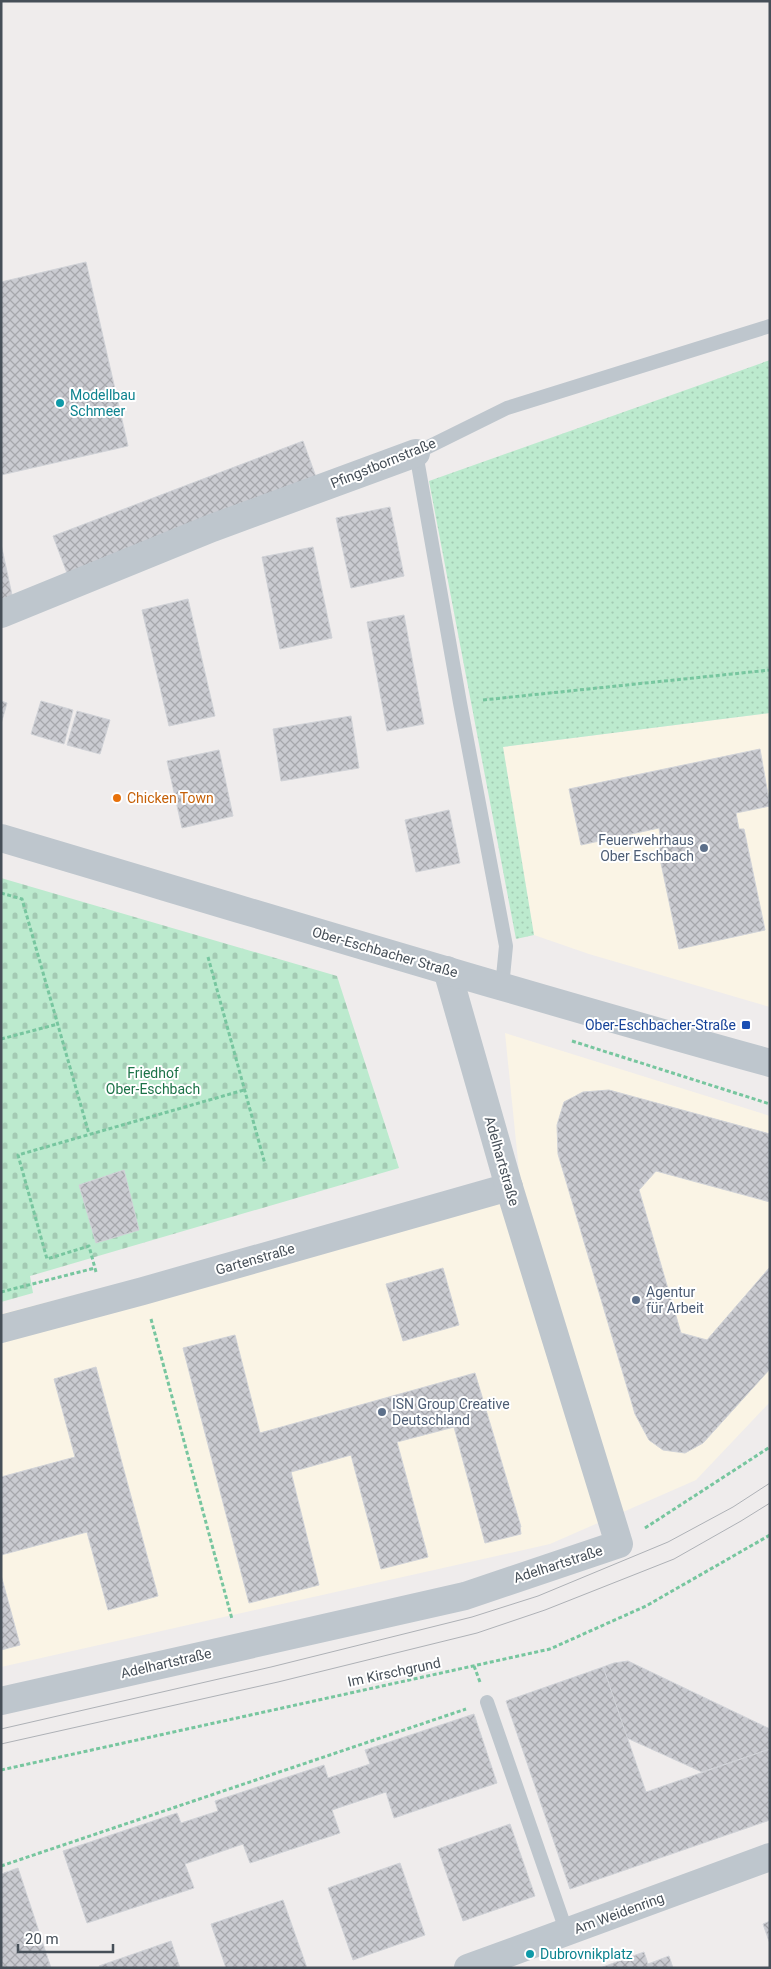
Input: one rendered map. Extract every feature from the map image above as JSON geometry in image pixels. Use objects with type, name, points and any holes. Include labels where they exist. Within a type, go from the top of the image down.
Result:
[{"type":"street","name":"Pfingstbornstraße","points":[[1,614],[212,528],[416,453]]},
{"type":"street","name":"Ober-Eschbacher Straße","points":[[1,838],[502,987],[770,1063]]},
{"type":"street","name":"Adelhartstraße","points":[[1,1700],[465,1596],[619,1544],[509,1187],[447,970]]},
{"type":"street","name":"Gartenstraße","points":[[1,1329],[143,1291],[509,1187]]},
{"type":"street","name":"Am Weidenring","points":[[468,1968],[770,1857]]},
{"type":"lane","name":"Pfingstbornstraße","points":[[416,453],[507,408],[770,326]]},
{"type":"lane","points":[[416,453],[460,703],[506,946],[502,987]]},
{"type":"lane","points":[[487,1702],[567,1933]]},
{"type":"path","points":[[460,703],[770,670]]},
{"type":"path","points":[[1,892],[22,899],[89,1134]]},
{"type":"path","points":[[208,957],[265,1164]]},
{"type":"path","points":[[1,1039],[58,1024]]},
{"type":"path","points":[[571,1041],[770,1104]]},
{"type":"path","points":[[104,1301],[89,1246],[47,1259],[18,1155],[244,1090]]},
{"type":"path","points":[[1,1292],[95,1268]]},
{"type":"path","points":[[143,1291],[239,1646]]},
{"type":"path","points":[[619,1544],[770,1447]]},
{"type":"path","name":"Im Kirschgrund","points":[[1,1770],[550,1649],[646,1606],[770,1535]]},
{"type":"path","points":[[1,1866],[473,1707]]},
{"type":"shaded area","points":[[770,713],[770,1007],[589,954],[534,935],[503,747]]},
{"type":"shaded area","points":[[505,1033],[770,1116],[770,1402],[696,1480],[550,1544],[1,1667],[1,1314],[520,1181]]},
{"type":"green space","points":[[770,360],[770,713],[503,747],[534,935],[516,939],[429,481]]},
{"type":"green space","name":"Friedhof Ober-Eschbach","points":[[1,878],[337,976],[399,1168],[30,1276],[33,1293],[1,1302]]},
{"type":"building","name":"Modellbau Schmeer","points":[[86,262],[128,446],[1,475],[1,282]]},
{"type":"building","points":[[303,441],[316,477],[67,573],[53,536]]},
{"type":"building","points":[[390,507],[404,576],[351,588],[336,518]]},
{"type":"building","points":[[1,544],[12,595],[1,600]]},
{"type":"building","points":[[313,547],[332,638],[280,649],[262,557]]},
{"type":"building","points":[[188,599],[215,716],[169,726],[142,610]]},
{"type":"building","points":[[404,615],[424,724],[387,731],[367,622]]},
{"type":"building","points":[[1,701],[7,703],[1,724]]},
{"type":"building","points":[[41,701],[73,710],[64,744],[31,734]]},
{"type":"building","points":[[77,711],[110,720],[100,754],[67,745]]},
{"type":"building","points":[[351,716],[359,768],[281,781],[273,729]]},
{"type":"building","name":"Feuerwehrhaus Ober Eschbach","points":[[760,749],[770,806],[736,813],[739,829],[744,829],[765,930],[679,949],[658,849],[662,847],[659,828],[581,845],[569,789]]},
{"type":"building","points":[[219,750],[233,816],[182,828],[167,761]]},
{"type":"building","points":[[449,810],[460,863],[416,872],[405,820]]},
{"type":"building","name":"Agentur für Arbeit","points":[[609,1090],[770,1134],[770,1202],[656,1171],[639,1190],[681,1333],[707,1340],[770,1267],[770,1369],[703,1443],[685,1453],[663,1450],[649,1440],[635,1414],[558,1154],[557,1125],[564,1102],[583,1092]]},
{"type":"building","points":[[124,1170],[139,1230],[96,1243],[79,1185]]},
{"type":"building","points":[[443,1268],[459,1325],[403,1341],[386,1284]]},
{"type":"building","points":[[235,1335],[260,1433],[475,1373],[521,1527],[521,1534],[485,1543],[454,1427],[397,1442],[428,1557],[381,1569],[351,1455],[291,1472],[319,1585],[249,1603],[183,1348]]},
{"type":"building","points":[[96,1367],[158,1596],[108,1610],[87,1532],[1,1555],[1,1477],[75,1457],[54,1379]]},
{"type":"building","points":[[1,1575],[20,1645],[1,1650]]},
{"type":"building","points":[[628,1661],[770,1729],[770,1749],[702,1772],[627,1738],[603,1667]]},
{"type":"building","points":[[603,1667],[646,1792],[770,1749],[770,1820],[570,1889],[506,1701]]},
{"type":"building","points":[[474,1714],[497,1783],[394,1818],[386,1792],[332,1810],[340,1833],[250,1863],[243,1844],[185,1864],[194,1888],[87,1923],[63,1851],[177,1813],[181,1823],[218,1811],[215,1801],[324,1765],[328,1778],[370,1764],[365,1750]]},
{"type":"building","points":[[510,1824],[535,1896],[463,1921],[438,1849]]},
{"type":"building","points":[[400,1863],[425,1935],[353,1960],[328,1888]]},
{"type":"building","points":[[18,1868],[51,1968],[1,1968],[1,1874]]},
{"type":"building","points":[[283,1900],[307,1968],[226,1968],[211,1924]]},
{"type":"building","points":[[770,1921],[770,1944],[763,1924]]},
{"type":"building","points":[[171,1941],[180,1968],[100,1968],[99,1966]]},
{"type":"building","points":[[644,1952],[648,1964],[669,1956],[673,1968],[600,1968]]},
{"type":"tram line","points":[[1,1729],[271,1667],[472,1617],[538,1596],[668,1542],[733,1507],[770,1483]]},
{"type":"tram line","points":[[1,1744],[278,1682],[477,1633],[545,1610],[674,1559],[770,1503]]},
{"type":"place","name":"Modellbau Schmeer","points":[[60,403]]},
{"type":"place","name":"Chicken Town","points":[[117,798]]},
{"type":"place","name":"Feuerwehrhaus Ober Eschbach","points":[[704,848]]},
{"type":"place","name":"Ober-Eschbacher-Straße","points":[[746,1025]]},
{"type":"place","name":"Agentur für Arbeit","points":[[636,1300]]},
{"type":"place","name":"ISN Group Creative Deutschland","points":[[382,1412]]},
{"type":"place","name":"Dubrovnikplatz","points":[[530,1954]]}]
